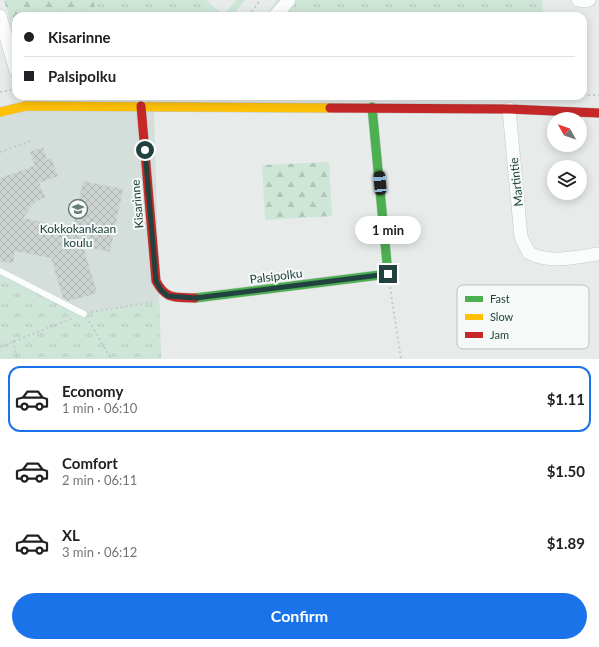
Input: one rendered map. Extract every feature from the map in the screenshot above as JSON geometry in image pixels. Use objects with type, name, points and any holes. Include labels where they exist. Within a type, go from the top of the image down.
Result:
[{"type":"street","points":[[278,12],[289,0]]},
{"type":"street","points":[[578,0],[589,0]]},
{"type":"street","points":[[0,16],[12,57]]},
{"type":"street","points":[[0,112],[25,101],[141,106],[254,101],[372,107],[509,109],[599,113]]},
{"type":"street","name":"Kisarinne","points":[[141,106],[156,281],[161,290],[168,296]]},
{"type":"street","points":[[372,107],[388,274]]},
{"type":"street","name":"Martintie","points":[[509,109],[522,236],[529,253],[541,259],[551,260],[599,254]]},
{"type":"street","name":"Palsipolku","points":[[168,296],[195,298],[388,274]]},
{"type":"lane","points":[[0,271],[84,314]]},
{"type":"path","points":[[252,12],[260,0]]},
{"type":"path","points":[[0,92],[12,90]]},
{"type":"path","points":[[587,95],[599,96]]},
{"type":"path","points":[[0,152],[31,141]]},
{"type":"path","points":[[388,274],[401,359]]},
{"type":"path","points":[[0,347],[84,314],[159,301],[168,296]]},
{"type":"path","points":[[84,314],[112,359]]},
{"type":"path","points":[[13,341],[17,359]]},
{"type":"shaded area","name":"Kokkokankaan koulu","points":[[27,110],[154,111],[161,359],[0,359],[0,117]]},
{"type":"green space","points":[[4,0],[93,0],[97,12],[12,12],[12,27]]},
{"type":"green space","points":[[93,0],[206,0],[220,12],[97,12]]},
{"type":"green space","points":[[237,0],[245,0],[235,12],[226,12]]},
{"type":"green space","points":[[277,0],[542,0],[544,12],[269,12]]},
{"type":"green space","points":[[329,162],[332,216],[265,220],[262,165]]},
{"type":"green space","points":[[0,271],[84,314],[159,301],[161,359],[0,359]]},
{"type":"building","points":[[43,147],[47,160],[51,158],[58,176],[39,183],[45,197],[36,201],[23,218],[73,229],[83,181],[123,189],[110,252],[83,246],[97,293],[69,301],[63,298],[51,258],[15,251],[13,263],[0,261],[0,178],[35,166],[30,152]]},
{"type":"traffic: fast","points":[[195,298],[388,274],[372,107]]},
{"type":"traffic: slow","points":[[0,112],[26,106],[330,108]]},
{"type":"traffic: jam","points":[[141,106],[156,281],[167,294],[177,297],[195,298]]},
{"type":"traffic: jam","points":[[330,108],[509,109],[599,113]]},
{"type":"place","name":"Kokkokankaan koulu","points":[[78,209]]},
{"type":"route","points":[[145,150],[156,281],[161,290],[168,296],[195,298],[388,274]]}]
